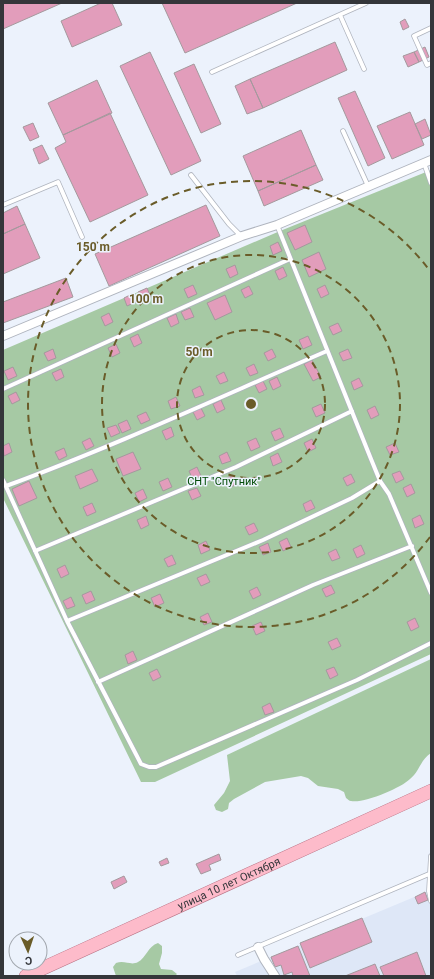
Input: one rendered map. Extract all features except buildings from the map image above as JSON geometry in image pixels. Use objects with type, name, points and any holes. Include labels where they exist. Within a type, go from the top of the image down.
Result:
[{"type":"main road","name":"улица 10 лет Октября","points":[[26,976],[431,791]]},
{"type":"street","points":[[3,336],[242,236],[277,225],[427,162]]},
{"type":"street","points":[[258,947],[275,976]]},
{"type":"lane","points":[[212,72],[366,3]]},
{"type":"lane","points":[[340,15],[364,69]]},
{"type":"lane","points":[[431,28],[414,36],[427,65],[431,63]]},
{"type":"lane","points":[[343,131],[368,186]]},
{"type":"lane","points":[[427,162],[431,183]]},
{"type":"lane","points":[[191,175],[229,224],[242,236]]},
{"type":"lane","points":[[3,205],[58,182],[82,238]]},
{"type":"lane","points":[[277,225],[380,481],[390,494],[431,593]]},
{"type":"lane","points":[[3,389],[290,259]]},
{"type":"lane","points":[[6,486],[39,474],[152,427],[327,350]]},
{"type":"lane","points":[[35,551],[236,467],[352,411]]},
{"type":"lane","points":[[3,480],[67,621],[141,764],[148,767],[156,767],[357,680],[431,643]]},
{"type":"lane","points":[[67,621],[263,540],[352,498],[380,481]]},
{"type":"lane","points":[[98,682],[313,585],[412,546]]},
{"type":"lane","points":[[431,856],[429,874],[429,891],[431,901]]},
{"type":"lane","points":[[238,955],[429,874]]},
{"type":"shaded area","points":[[431,890],[431,976],[237,976],[235,972]]},
{"type":"green space","name":"СНТ \"Спутник\"","points":[[431,170],[431,654],[155,782],[141,782],[3,498],[3,350],[280,231]]},
{"type":"green space","points":[[431,659],[431,753],[424,759],[416,773],[405,783],[391,791],[373,798],[350,801],[346,798],[344,792],[338,789],[318,786],[308,778],[301,776],[265,782],[234,799],[229,803],[228,809],[222,812],[216,810],[214,805],[224,793],[230,781],[227,755]]},
{"type":"green space","points":[[158,943],[162,946],[159,964],[161,969],[172,970],[177,974],[175,976],[116,976],[113,967],[116,963],[138,962],[152,947]]}]
